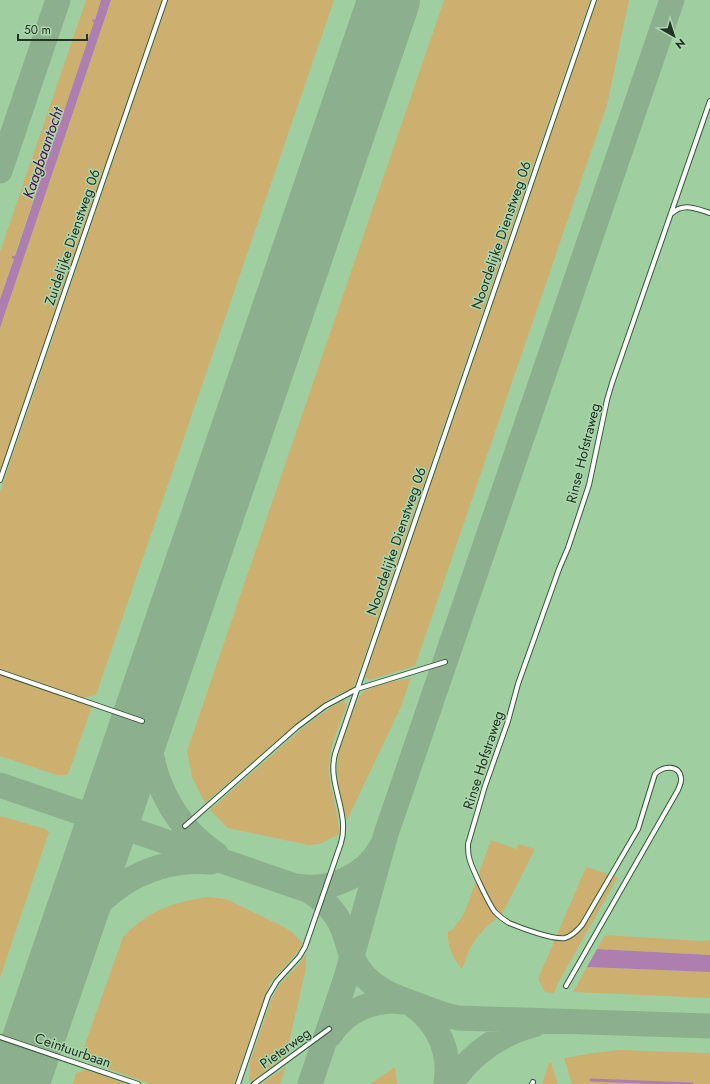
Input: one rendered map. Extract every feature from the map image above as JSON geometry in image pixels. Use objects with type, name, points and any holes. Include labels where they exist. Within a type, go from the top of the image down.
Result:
[{"type":"lane","name":"Zuidelijke Dienstweg 06","points":[[0,480],[165,0]]},
{"type":"lane","name":"Noordelijke Dienstweg 06","points":[[238,1084],[270,992],[280,977],[303,951],[341,842],[344,821],[334,778],[333,761],[337,747],[594,0]]},
{"type":"lane","name":"Rinse Hofstraweg","points":[[566,986],[678,790],[681,780],[679,773],[669,767],[661,769],[655,774],[638,829],[582,925],[575,933],[569,936],[559,938],[550,937],[510,923],[501,918],[492,908],[472,865],[469,858],[468,844],[485,786],[508,721],[518,684],[556,576],[568,548],[589,485],[607,400],[710,101]]},
{"type":"lane","points":[[668,220],[675,210],[685,207],[692,207],[710,213]]},
{"type":"lane","points":[[185,826],[308,718],[331,702],[357,689],[445,662]]},
{"type":"lane","points":[[0,672],[142,721]]},
{"type":"lane","name":"Pieterweg","points":[[254,1084],[329,1029]]},
{"type":"lane","name":"Ceintuurbaan","points":[[0,1037],[138,1084]]},
{"type":"shaded area","points":[[0,0],[710,0],[710,1084],[0,1084]]},
{"type":"shaded area","points":[[86,0],[101,0],[95,20],[92,21],[94,22],[55,138],[52,138],[54,140],[14,257],[12,256],[14,258],[0,299],[0,252]]},
{"type":"shaded area","points":[[101,0],[111,0],[0,328],[0,299],[14,259],[12,256],[15,256],[54,140],[52,138],[55,138],[94,22],[92,21],[93,19],[95,20]]},
{"type":"shaded area","points":[[111,0],[162,0],[104,176],[0,475],[0,328]]},
{"type":"shaded area","points":[[168,0],[334,0],[96,695],[82,698],[0,669],[0,492]]},
{"type":"shaded area","points":[[444,0],[590,0],[354,687],[331,698],[308,714],[205,803],[192,777],[187,751]]},
{"type":"shaded area","points":[[597,0],[629,0],[607,105],[415,666],[369,680],[365,676]]},
{"type":"shaded area","points":[[0,675],[92,706],[69,772],[66,775],[57,775],[0,756]]},
{"type":"shaded area","points":[[411,678],[401,707],[347,820],[338,784],[337,762],[343,738],[358,699],[361,694],[373,687]]},
{"type":"shaded area","points":[[344,700],[347,705],[329,758],[329,776],[338,819],[339,834],[320,844],[308,845],[228,828],[210,810],[305,726]]},
{"type":"shaded area","points":[[0,816],[46,829],[49,832],[0,978]]},
{"type":"shaded area","points":[[491,840],[516,849],[518,844],[535,849],[502,914],[487,926],[475,940],[469,950],[462,969],[451,952],[448,943],[448,932],[453,929],[464,914]]},
{"type":"shaded area","points":[[586,867],[618,877],[558,983],[554,993],[545,992],[538,979]]},
{"type":"shaded area","points":[[207,897],[226,899],[286,928],[303,944],[270,983],[234,1084],[151,1084],[88,1062],[82,1053],[123,937],[142,920],[161,909],[182,902]]},
{"type":"shaded area","points":[[605,935],[702,941],[710,940],[710,955],[597,949]]},
{"type":"shaded area","points":[[597,949],[710,955],[710,972],[587,967]]},
{"type":"shaded area","points":[[306,954],[306,968],[286,1056],[249,1083],[250,1062],[271,1000],[279,985],[300,963]]},
{"type":"shaded area","points":[[587,967],[710,972],[710,998],[573,992]]},
{"type":"shaded area","points":[[619,1050],[710,1053],[710,1084],[572,1084],[564,1058]]},
{"type":"shaded area","points":[[551,1062],[558,1084],[542,1084],[549,1063]]},
{"type":"shaded area","points":[[286,1067],[280,1084],[261,1084]]},
{"type":"shaded area","points":[[395,1067],[397,1084],[370,1084]]},
{"type":"shaded area","points":[[85,1070],[128,1084],[73,1084],[76,1073]]},
{"type":"waterway","points":[[591,1080],[692,1084]]},
{"type":"taxiway","points":[[0,171],[58,0]]},
{"type":"taxiway","points":[[310,1084],[346,978],[386,834],[672,0]]},
{"type":"taxiway","points":[[153,688],[149,720],[150,748],[160,784],[177,816],[188,830],[201,843],[216,854]]},
{"type":"taxiway","points":[[0,785],[307,890],[320,898],[335,915],[346,938],[350,953],[359,969],[366,977],[382,990],[392,995],[440,1013],[458,1018],[710,1026]]},
{"type":"taxiway","points":[[297,886],[322,887],[345,880],[366,866],[381,847]]},
{"type":"taxiway","points":[[61,956],[73,935],[87,916],[103,899],[121,885],[141,874],[163,866],[186,862],[211,862]]},
{"type":"taxiway","points":[[330,1035],[344,1019],[362,1008],[382,1002],[404,1002]]},
{"type":"taxiway","points":[[414,1006],[430,1021],[441,1040],[447,1061],[446,1084]]},
{"type":"taxiway","points":[[451,1084],[467,1063],[487,1047],[509,1034],[534,1025]]},
{"type":"taxiway","points":[[23,1084],[30,1048]]},
{"type":"runway","points":[[18,1084],[389,0]]},
{"type":"water label","name":"Kaagbaantocht","points":[[43,153]]}]
